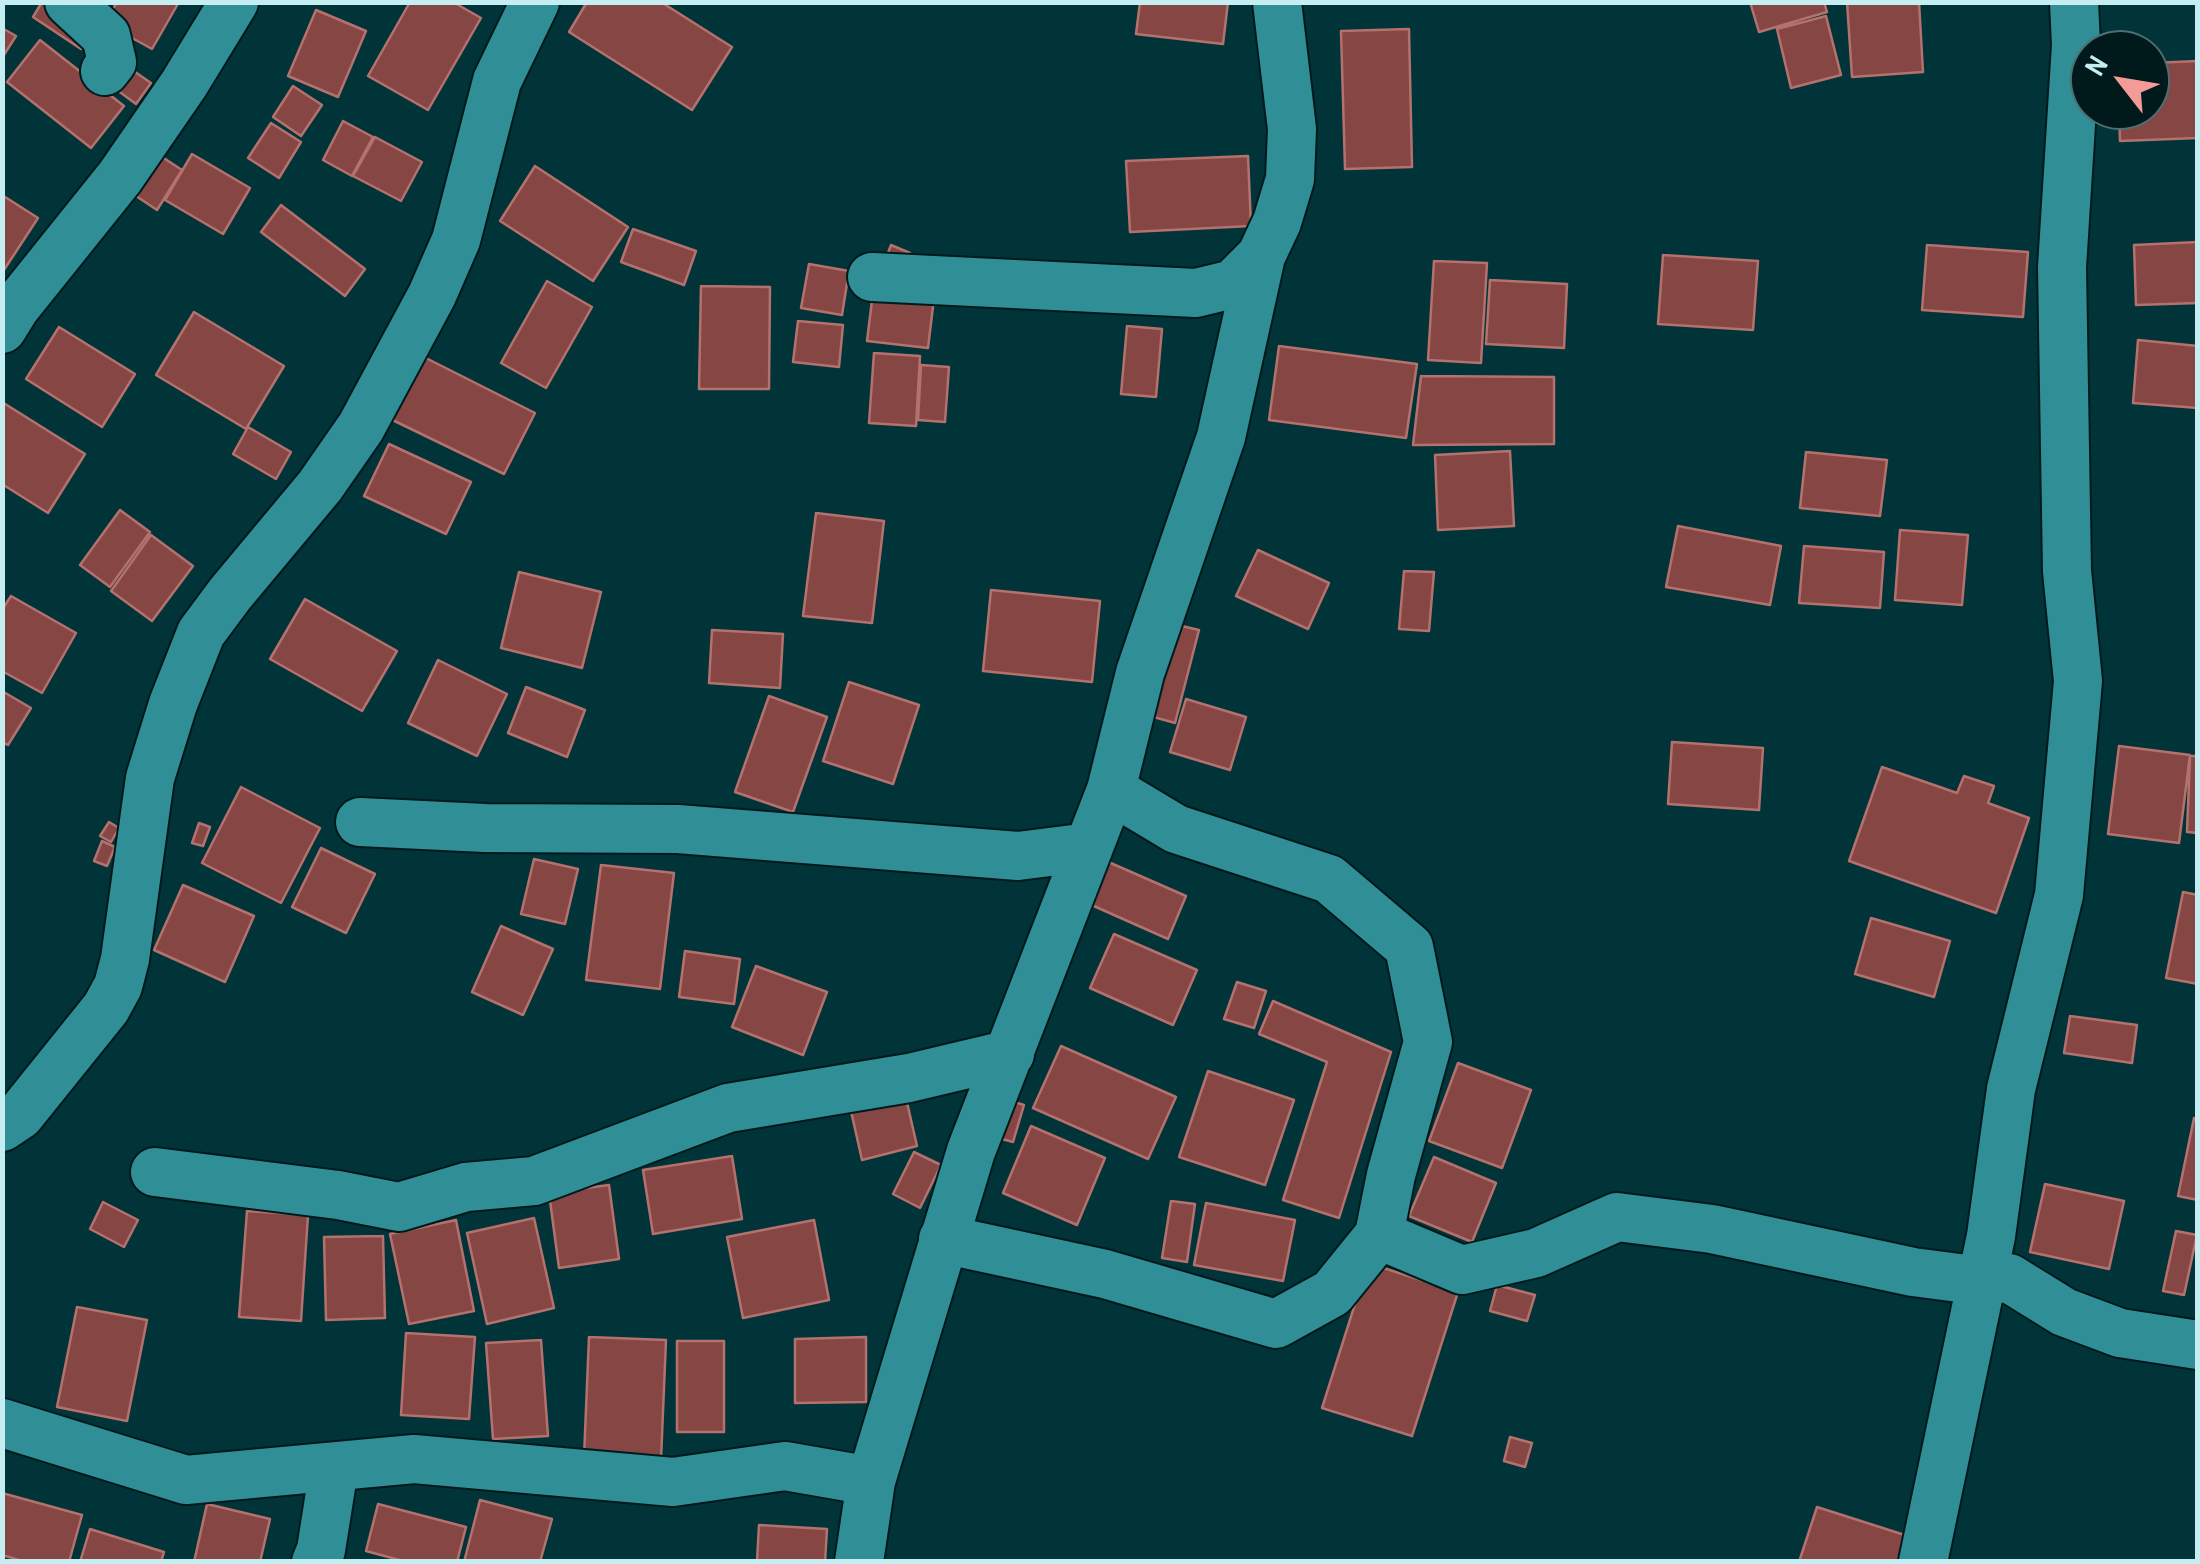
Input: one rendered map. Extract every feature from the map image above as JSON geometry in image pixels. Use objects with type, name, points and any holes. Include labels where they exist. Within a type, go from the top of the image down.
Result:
[{"type":"street","points":[[69,2],[106,36],[112,62],[105,71]]},
{"type":"street","points":[[2,329],[120,177],[234,2]]},
{"type":"street","points":[[2,1126],[20,1115],[31,1102],[106,1008],[118,986],[150,778],[173,704],[202,633],[320,486],[360,427],[432,295],[456,240],[496,81],[534,2]]},
{"type":"street","points":[[859,1562],[871,1481],[943,1239],[971,1152],[1110,790],[1140,673],[1221,437],[1260,256],[1277,222],[1290,179],[1292,129],[1277,2]]},
{"type":"street","points":[[1923,1562],[1982,1281],[2011,1089],[2059,896],[2078,680],[2067,571],[2062,267],[2076,45],[2074,2]]},
{"type":"street","points":[[872,277],[1196,293],[1233,284],[1260,256]]},
{"type":"street","points":[[943,1239],[1105,1274],[1276,1324],[1332,1294],[1379,1236],[1391,1175],[1428,1042],[1409,947],[1329,878],[1176,830],[1110,790]]},
{"type":"street","points":[[360,822],[678,830],[1018,856],[1088,847]]},
{"type":"street","points":[[155,1172],[338,1194],[399,1207],[466,1187],[534,1182],[728,1108],[910,1078],[1010,1054]]},
{"type":"street","points":[[1379,1236],[1462,1270],[1536,1253],[1617,1217],[1712,1229],[1913,1272],[1982,1281],[2008,1278],[2064,1312],[2120,1333],[2198,1345]]},
{"type":"street","points":[[2,1423],[186,1480],[414,1459],[672,1482],[785,1466],[871,1481]]},
{"type":"street","points":[[316,1562],[334,1468]]},
{"type":"building","points":[[42,2],[49,2],[93,31],[81,49],[33,17]]},
{"type":"building","points":[[117,2],[179,2],[152,49],[105,23]]},
{"type":"building","points":[[410,2],[453,2],[481,18],[428,110],[368,76]]},
{"type":"building","points":[[587,2],[661,2],[732,47],[692,110],[569,32]]},
{"type":"building","points":[[1140,2],[1228,2],[1223,44],[1136,34]]},
{"type":"building","points":[[1750,2],[1824,2],[1827,12],[1759,32]]},
{"type":"building","points":[[1847,2],[1919,2],[1923,72],[1852,77]]},
{"type":"building","points":[[316,10],[366,31],[338,97],[288,76]]},
{"type":"building","points":[[1826,16],[1841,75],[1791,88],[1777,29]]},
{"type":"building","points":[[2,28],[16,36],[2,58]]},
{"type":"building","points":[[1409,29],[1412,167],[1345,169],[1341,31]]},
{"type":"building","points":[[40,40],[124,106],[91,148],[7,82]]},
{"type":"building","points":[[2198,61],[2198,138],[2120,141],[2120,130],[2170,130],[2170,62]]},
{"type":"building","points":[[128,67],[151,83],[136,104],[113,87]]},
{"type":"building","points":[[293,86],[322,105],[301,136],[273,117]]},
{"type":"building","points":[[343,121],[373,137],[352,176],[323,160]]},
{"type":"building","points":[[271,123],[301,142],[279,178],[248,158]]},
{"type":"building","points":[[375,137],[422,162],[401,201],[353,176]]},
{"type":"building","points":[[150,149],[182,170],[157,210],[124,188]]},
{"type":"building","points":[[192,154],[250,188],[223,234],[165,200]]},
{"type":"building","points":[[1248,156],[1251,226],[1130,232],[1126,161]]},
{"type":"building","points":[[535,166],[628,227],[593,281],[500,221]]},
{"type":"building","points":[[2,195],[38,218],[2,273]]},
{"type":"building","points":[[281,205],[365,269],[345,296],[261,232]]},
{"type":"building","points":[[633,229],[696,251],[684,285],[621,262]]},
{"type":"building","points":[[2198,242],[2198,303],[2136,305],[2134,245]]},
{"type":"building","points":[[891,245],[910,253],[902,273],[883,266]]},
{"type":"building","points":[[1927,245],[2028,252],[2023,317],[1922,310]]},
{"type":"building","points":[[1663,255],[1758,261],[1753,330],[1658,324]]},
{"type":"building","points":[[1434,261],[1487,263],[1481,363],[1428,360]]},
{"type":"building","points":[[809,264],[849,271],[842,315],[801,308]]},
{"type":"building","points":[[1490,280],[1567,284],[1564,348],[1486,344]]},
{"type":"building","points":[[547,281],[592,307],[546,388],[501,363]]},
{"type":"building","points":[[874,284],[935,290],[928,348],[867,341]]},
{"type":"building","points":[[701,286],[770,287],[769,389],[699,389]]},
{"type":"building","points":[[194,312],[284,366],[246,429],[156,375]]},
{"type":"building","points":[[798,321],[843,325],[839,367],[793,362]]},
{"type":"building","points":[[1127,326],[1162,329],[1156,397],[1121,394]]},
{"type":"building","points":[[59,327],[135,374],[102,427],[26,379]]},
{"type":"building","points":[[2138,340],[2198,346],[2198,408],[2133,403]]},
{"type":"building","points":[[1279,346],[1417,364],[1406,438],[1269,420]]},
{"type":"building","points":[[410,350],[535,413],[504,474],[378,413]]},
{"type":"building","points":[[874,353],[920,356],[916,426],[869,423]]},
{"type":"building","points":[[921,365],[949,367],[945,422],[918,420]]},
{"type":"building","points":[[1421,376],[1554,377],[1554,444],[1413,445]]},
{"type":"building","points":[[2,402],[85,454],[48,513],[2,484]]},
{"type":"building","points":[[248,427],[291,452],[276,479],[233,454]]},
{"type":"building","points":[[389,444],[471,482],[446,534],[364,496]]},
{"type":"building","points":[[1510,451],[1514,526],[1438,530],[1435,455]]},
{"type":"building","points":[[1806,452],[1887,460],[1880,516],[1800,508]]},
{"type":"building","points":[[120,510],[150,532],[110,587],[80,565]]},
{"type":"building","points":[[816,513],[884,521],[872,623],[803,616]]},
{"type":"building","points":[[1678,526],[1781,546],[1770,605],[1666,587]]},
{"type":"building","points":[[1900,530],[1968,535],[1962,605],[1895,600]]},
{"type":"building","points":[[151,535],[193,566],[152,621],[111,591]]},
{"type":"building","points":[[1804,546],[1884,552],[1880,608],[1799,603]]},
{"type":"building","points":[[1258,550],[1329,583],[1308,629],[1236,596]]},
{"type":"building","points":[[1404,571],[1434,572],[1429,631],[1399,629]]},
{"type":"building","points":[[519,572],[601,592],[582,668],[501,648]]},
{"type":"building","points":[[991,590],[1100,601],[1092,682],[983,671]]},
{"type":"building","points":[[11,596],[76,633],[42,693],[2,671],[2,610]]},
{"type":"building","points":[[305,599],[397,651],[362,711],[270,659]]},
{"type":"building","points":[[1173,624],[1199,630],[1175,723],[1150,716]]},
{"type":"building","points":[[712,630],[783,634],[780,688],[709,683]]},
{"type":"building","points":[[438,660],[507,694],[477,756],[408,723]]},
{"type":"building","points":[[849,682],[919,705],[893,784],[823,761]]},
{"type":"building","points":[[526,687],[585,710],[567,757],[508,733]]},
{"type":"building","points":[[2,691],[31,708],[8,745],[2,742]]},
{"type":"building","points":[[769,696],[827,717],[793,812],[735,792]]},
{"type":"building","points":[[1186,699],[1246,717],[1230,770],[1170,752]]},
{"type":"building","points":[[1672,742],[1763,748],[1759,810],[1668,804]]},
{"type":"building","points":[[2119,746],[2190,755],[2179,843],[2108,834]]},
{"type":"building","points":[[2190,756],[2198,756],[2198,833],[2187,832]]},
{"type":"building","points":[[1882,767],[1957,793],[1964,776],[1994,786],[1988,803],[2029,818],[1996,913],[1849,861]]},
{"type":"building","points":[[241,787],[320,828],[281,903],[202,863]]},
{"type":"building","points":[[109,822],[119,828],[111,842],[100,836]]},
{"type":"building","points":[[199,823],[210,827],[203,846],[192,843]]},
{"type":"building","points":[[102,841],[115,847],[107,866],[94,861]]},
{"type":"building","points":[[321,848],[375,874],[346,933],[292,907]]},
{"type":"building","points":[[1097,857],[1186,896],[1168,939],[1078,899]]},
{"type":"building","points":[[534,859],[578,869],[565,924],[521,914]]},
{"type":"building","points":[[601,865],[674,873],[660,989],[586,980]]},
{"type":"building","points":[[183,885],[254,916],[225,982],[154,950]]},
{"type":"building","points":[[2183,892],[2198,895],[2198,984],[2166,978]]},
{"type":"building","points":[[1871,918],[1950,941],[1934,997],[1855,974]]},
{"type":"building","points":[[501,926],[553,949],[523,1015],[472,992]]},
{"type":"building","points":[[1114,934],[1197,970],[1173,1025],[1090,988]]},
{"type":"building","points":[[685,951],[740,959],[734,1004],[679,997]]},
{"type":"building","points":[[756,966],[827,992],[803,1055],[732,1027]]},
{"type":"building","points":[[1237,982],[1266,991],[1254,1028],[1224,1019]]},
{"type":"building","points":[[1273,1001],[1391,1052],[1339,1218],[1283,1200],[1327,1062],[1259,1034]]},
{"type":"building","points":[[2070,1016],[2137,1025],[2132,1063],[2064,1053]]},
{"type":"building","points":[[1061,1046],[1176,1097],[1148,1159],[1033,1108]]},
{"type":"building","points":[[1458,1063],[1531,1090],[1502,1168],[1429,1141]]},
{"type":"building","points":[[1208,1071],[1294,1100],[1265,1185],[1179,1157]]},
{"type":"building","points":[[998,1097],[1024,1105],[1013,1142],[987,1135]]},
{"type":"building","points":[[906,1098],[917,1146],[862,1160],[851,1111]]},
{"type":"building","points":[[2194,1118],[2198,1119],[2198,1200],[2178,1196]]},
{"type":"building","points":[[1031,1126],[1105,1158],[1077,1225],[1003,1193]]},
{"type":"building","points":[[914,1152],[941,1165],[920,1208],[893,1194]]},
{"type":"building","points":[[732,1156],[742,1219],[653,1234],[643,1170]]},
{"type":"building","points":[[1434,1157],[1496,1183],[1472,1242],[1409,1216]]},
{"type":"building","points":[[2045,1184],[2124,1201],[2109,1269],[2030,1252]]},
{"type":"building","points":[[609,1185],[619,1259],[559,1268],[549,1193]]},
{"type":"building","points":[[1171,1201],[1195,1204],[1187,1262],[1162,1258]]},
{"type":"building","points":[[103,1202],[138,1220],[124,1247],[90,1229]]},
{"type":"building","points":[[1206,1203],[1295,1220],[1283,1281],[1194,1265]]},
{"type":"building","points":[[247,1211],[308,1215],[301,1321],[239,1317]]},
{"type":"building","points":[[534,1218],[554,1308],[487,1324],[467,1233]]},
{"type":"building","points":[[456,1220],[474,1311],[409,1324],[390,1234]]},
{"type":"building","points":[[814,1220],[829,1300],[743,1318],[727,1237]]},
{"type":"building","points":[[2176,1231],[2197,1235],[2184,1295],[2163,1291]]},
{"type":"building","points":[[383,1236],[385,1318],[326,1320],[324,1237]]},
{"type":"building","points":[[1368,1263],[1458,1292],[1412,1436],[1322,1408]]},
{"type":"building","points":[[1497,1285],[1535,1295],[1527,1321],[1490,1311]]},
{"type":"building","points":[[77,1307],[147,1320],[127,1421],[57,1407]]},
{"type":"building","points":[[406,1333],[475,1337],[469,1419],[401,1415]]},
{"type":"building","points":[[589,1337],[666,1340],[661,1460],[584,1457]]},
{"type":"building","points":[[866,1337],[866,1402],[795,1403],[795,1339]]},
{"type":"building","points":[[541,1340],[548,1436],[493,1439],[486,1343]]},
{"type":"building","points":[[677,1341],[724,1341],[724,1432],[677,1432]]},
{"type":"building","points":[[1510,1437],[1532,1443],[1525,1467],[1504,1461]]},
{"type":"building","points":[[2,1493],[82,1515],[69,1562],[26,1562],[2,1555]]},
{"type":"building","points":[[480,1500],[552,1519],[540,1562],[464,1562]]},
{"type":"building","points":[[207,1504],[270,1519],[260,1562],[194,1562]]},
{"type":"building","points":[[378,1504],[466,1527],[457,1562],[407,1562],[366,1551]]},
{"type":"building","points":[[1817,1507],[1911,1537],[1903,1562],[1799,1562]]},
{"type":"building","points":[[759,1525],[827,1529],[825,1562],[757,1561]]},
{"type":"building","points":[[90,1529],[164,1552],[161,1562],[80,1562]]}]
